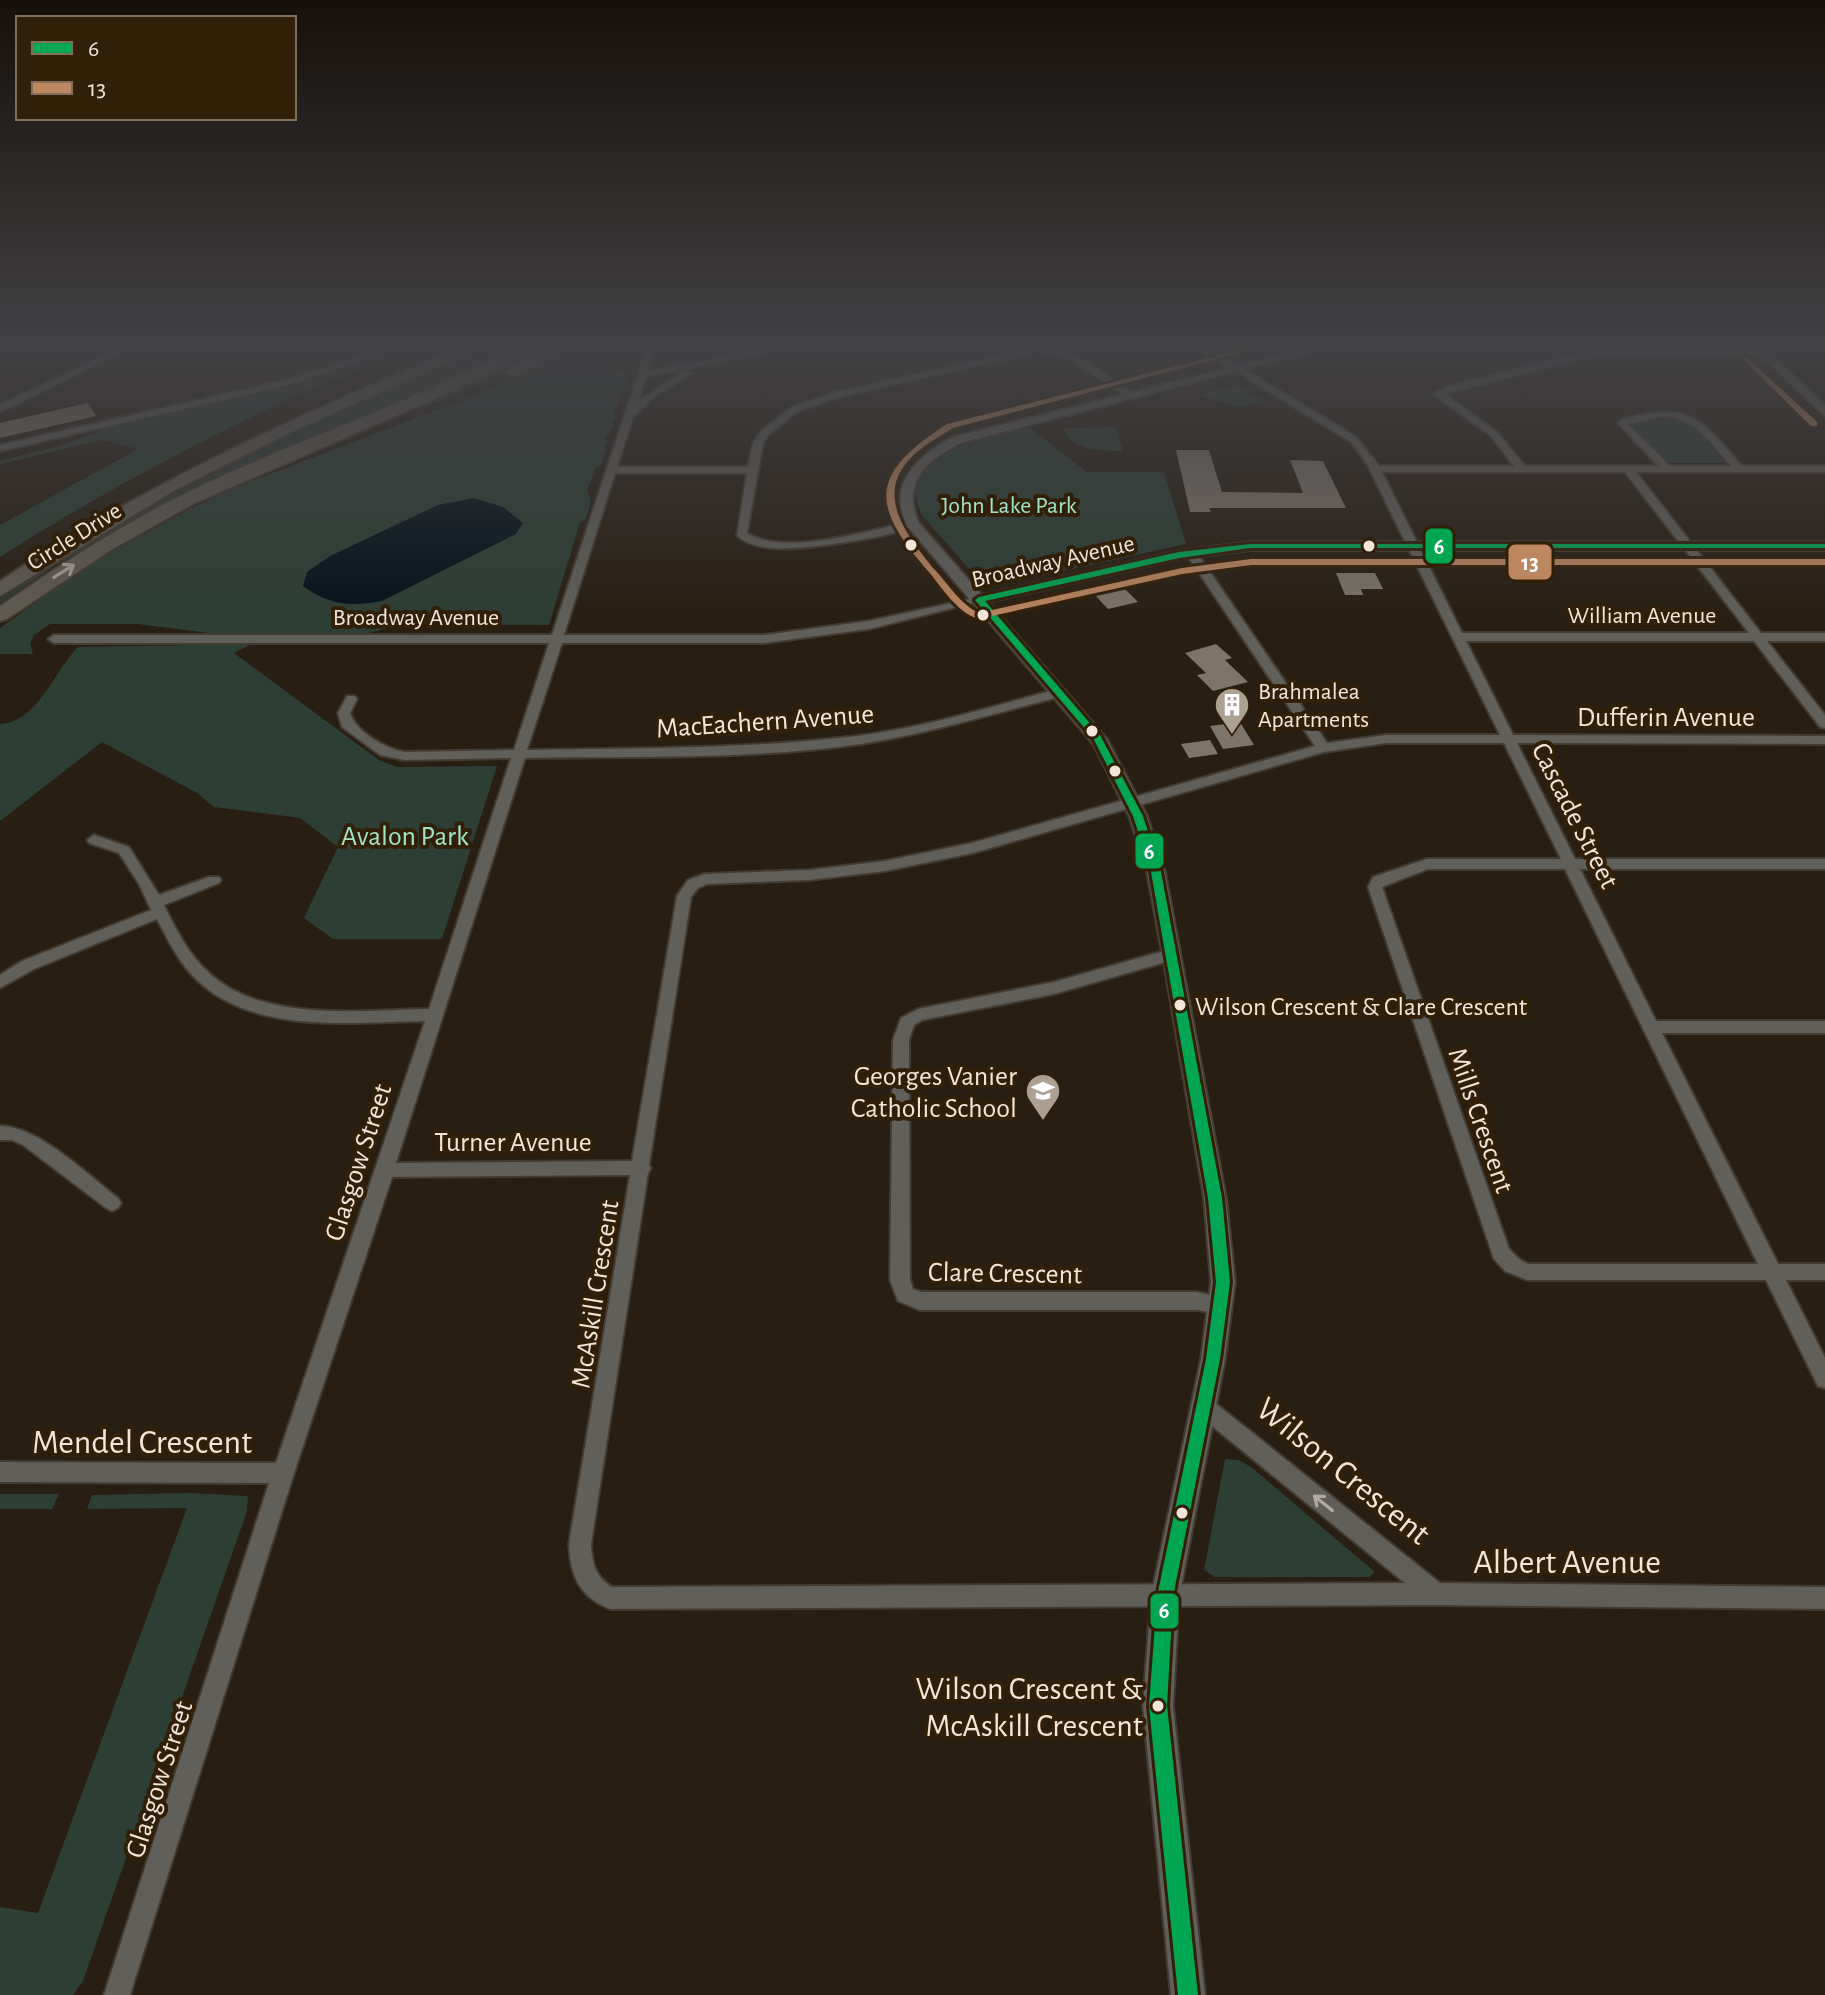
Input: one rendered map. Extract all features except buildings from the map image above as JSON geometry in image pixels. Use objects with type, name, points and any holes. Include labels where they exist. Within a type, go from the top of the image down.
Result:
[{"type":"highway","name":"Circle Drive","points":[[10,560],[91,510],[226,440]]},
{"type":"highway","points":[[0,590],[62,546],[226,454],[258,440]]},
{"type":"highway","name":"Circle Drive","points":[[0,615],[130,530],[214,487],[321,440]]},
{"type":"highway","points":[[171,510],[349,440]]},
{"type":"street","points":[[0,448],[35,440]]},
{"type":"street","name":"Glasgow Street","points":[[117,1995],[283,1473],[385,1170],[620,440]]},
{"type":"street","points":[[760,440],[741,534],[751,542],[820,543],[913,524]]},
{"type":"street","points":[[959,440],[929,455],[909,480],[906,508],[913,524],[1101,743],[1132,804],[1156,872],[1215,1198],[1223,1282],[1203,1406],[1165,1597],[1158,1706],[1188,1995]]},
{"type":"street","name":"Cascade Street","points":[[1354,440],[1375,469],[1460,637],[1825,1379]]},
{"type":"street","points":[[1499,440],[1522,469]]},
{"type":"street","points":[[1639,440],[1667,469]]},
{"type":"street","points":[[1713,440],[1739,469]]},
{"type":"street","points":[[1375,469],[1825,469]]},
{"type":"street","points":[[1628,469],[1825,724]]},
{"type":"street","points":[[610,470],[752,470]]},
{"type":"street","name":"Broadway Avenue","points":[[54,639],[726,640],[803,635],[869,625],[1191,552],[1250,546],[1825,546]]},
{"type":"street","points":[[1191,552],[1323,748]]},
{"type":"street","name":"William Avenue","points":[[1460,637],[1825,637]]},
{"type":"street","name":"MacEachern Avenue","points":[[351,699],[344,713],[347,724],[385,752],[404,756],[517,756],[533,753],[731,751],[834,743],[915,730],[1059,693]]},
{"type":"street","name":"Dufferin Avenue","points":[[1132,804],[1323,748],[1386,739],[1825,740]]},
{"type":"street","name":"McAskill Crescent","points":[[1132,804],[973,848],[885,866],[809,875],[718,878],[693,884],[684,896],[580,1544],[580,1568],[595,1591],[610,1598],[1165,1597]]},
{"type":"street","points":[[94,840],[124,850],[203,978],[227,994],[258,1007],[326,1015],[433,1015]]},
{"type":"street","name":"Mills Crescent","points":[[1571,864],[1427,864],[1378,881],[1375,887],[1501,1253],[1512,1265],[1527,1272],[1774,1271]]},
{"type":"street","points":[[1571,864],[1825,864]]},
{"type":"street","points":[[0,982],[28,965],[214,880]]},
{"type":"street","name":"Clare Crescent","points":[[1171,955],[1054,988],[918,1015],[907,1022],[901,1040],[900,1280],[905,1295],[920,1301],[1197,1301],[1220,1305]]},
{"type":"street","points":[[1652,1027],[1825,1027]]},
{"type":"street","points":[[0,1133],[14,1133],[29,1140],[112,1203]]},
{"type":"street","name":"Turner Avenue","points":[[385,1170],[642,1168]]},
{"type":"street","points":[[1774,1271],[1825,1272]]},
{"type":"street","name":"Wilson Crescent","points":[[1203,1406],[1436,1594]]},
{"type":"street","name":"Mendel Crescent","points":[[0,1472],[283,1473]]},
{"type":"street","name":"Albert Avenue","points":[[1165,1597],[1436,1594],[1825,1598]]},
{"type":"green space","points":[[75,440],[102,440],[0,464],[0,461]]},
{"type":"green space","points":[[102,440],[205,440],[96,499],[0,557],[0,525],[138,449]]},
{"type":"green space","points":[[274,440],[311,440],[128,523],[56,565],[0,603],[0,599],[99,534]]},
{"type":"green space","points":[[359,440],[608,442],[604,444],[606,449],[601,466],[595,468],[587,491],[591,501],[586,519],[580,522],[549,625],[404,624],[365,634],[217,634],[137,624],[50,624],[34,635],[30,644],[33,654],[0,654],[0,628],[88,565],[226,491]]},
{"type":"green space","name":"John Lake Park","points":[[977,440],[1045,440],[1087,472],[1164,472],[1186,544],[990,587],[983,585],[922,515],[916,495],[920,479],[931,464]]},
{"type":"green space","points":[[1120,440],[1123,451],[1097,450],[1072,441]]},
{"type":"green space","points":[[1645,440],[1706,440],[1725,463],[1670,463]]},
{"type":"green space","name":"Avalon Park","points":[[252,644],[234,653],[379,760],[397,767],[497,766],[442,939],[333,939],[304,918],[338,847],[300,818],[214,807],[197,793],[102,742],[0,821],[0,724],[25,715],[78,647]]},
{"type":"green space","points":[[1225,1459],[1239,1460],[1251,1467],[1375,1572],[1369,1577],[1215,1577],[1204,1570]]},
{"type":"green space","points":[[187,1493],[248,1496],[247,1511],[83,1981],[73,1995],[0,1995],[0,1907],[38,1913],[187,1508],[87,1509],[92,1495]]},
{"type":"green space","points":[[0,1494],[59,1494],[52,1509],[0,1509]]},
{"type":"shaded area","points":[[474,498],[503,507],[523,523],[516,534],[382,601],[340,603],[303,586],[307,572],[330,556],[438,505]]},
{"type":"transit line","name":"13","points":[[929,440],[904,461],[893,478],[890,495],[893,514],[902,533],[956,600],[978,616],[1182,571],[1251,562],[1825,562]]},
{"type":"transit line","name":"6","points":[[1188,1995],[1158,1706],[1165,1597],[1213,1359],[1223,1282],[1215,1198],[1156,872],[1138,816],[1097,737],[979,600],[1179,555],[1250,546],[1825,546]]},
{"type":"place","name":"Brahmalea Apartments","points":[[1232,736]]},
{"type":"place","name":"Wilson Crescent & Clare Crescent","points":[[1180,1005]]},
{"type":"place","name":"Georges Vanier Catholic School","points":[[1043,1122]]},
{"type":"place","name":"Wilson Crescent & McAskill Crescent","points":[[1158,1706]]}]
